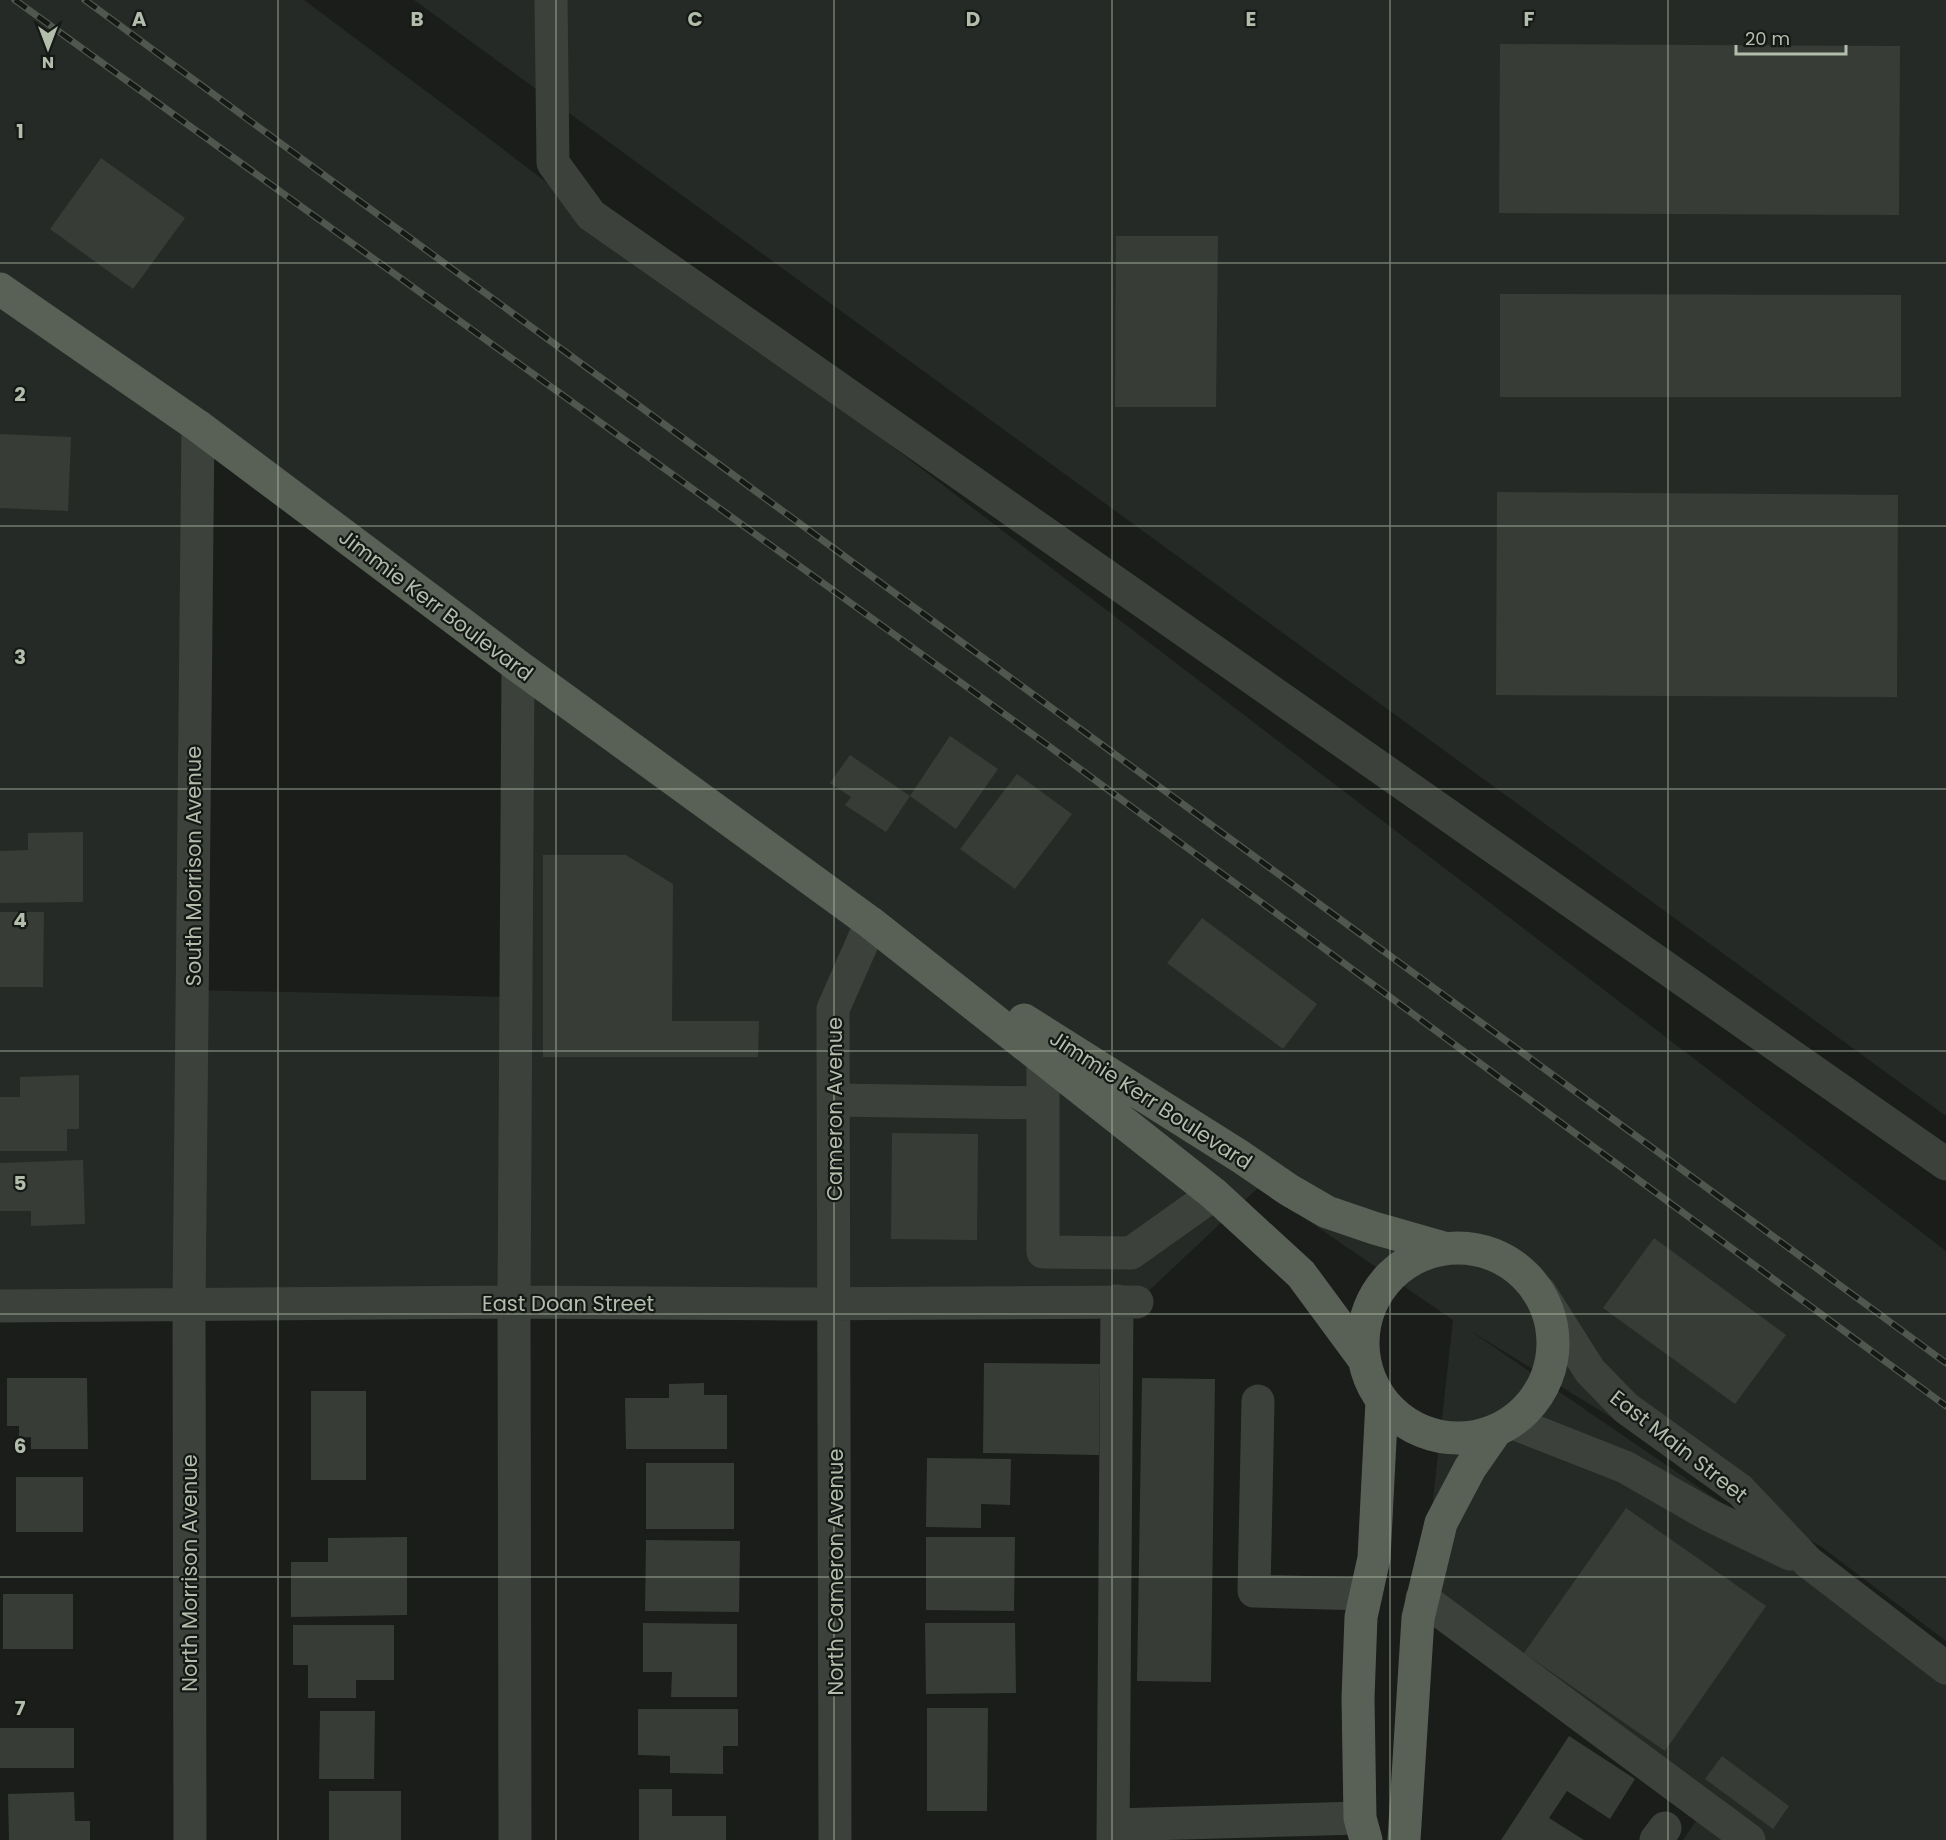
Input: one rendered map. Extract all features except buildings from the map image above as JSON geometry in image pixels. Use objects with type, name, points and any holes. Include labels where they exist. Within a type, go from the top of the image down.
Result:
[{"type":"main road","name":"Jimmie Kerr Boulevard","points":[[0,289],[198,426],[518,666],[871,923],[1214,1194],[1301,1274],[1363,1358]]},
{"type":"main road","name":"Jimmie Kerr Boulevard","points":[[871,923],[1327,1212],[1444,1248]]},
{"type":"main road","points":[[1404,1840],[1418,1618],[1441,1523],[1470,1468],[1540,1391],[1551,1367],[1554,1341],[1550,1316],[1540,1292],[1522,1271],[1498,1256],[1472,1248],[1444,1248],[1420,1255],[1398,1268],[1380,1286],[1368,1308],[1362,1333],[1363,1358],[1370,1381],[1382,1401],[1398,1417],[1417,1429],[1438,1436],[1461,1438],[1504,1428]]},
{"type":"main road","points":[[1363,1829],[1358,1698],[1361,1617],[1374,1558],[1382,1401]]},
{"type":"street","points":[[551,0],[553,162],[591,215],[1946,1164]]},
{"type":"street","name":"South Morrison Avenue","points":[[189,1306],[198,426]]},
{"type":"street","points":[[515,1840],[514,1302],[518,666]]},
{"type":"street","name":"Cameron Avenue","points":[[834,1304],[833,1009],[871,923]]},
{"type":"street","points":[[1043,1058],[1042,1252],[1131,1253],[1214,1194]]},
{"type":"street","points":[[834,1100],[1042,1103]]},
{"type":"street","name":"East Main Street","points":[[1540,1292],[1590,1371],[1626,1408],[1740,1490],[1808,1562],[1946,1668]]},
{"type":"street","name":"East Doan Street","points":[[0,1306],[514,1302],[834,1304],[1127,1302],[1113,1833]]},
{"type":"street","name":"North Cameron Avenue","points":[[834,1304],[835,1840]]},
{"type":"street","name":"North Morrison Avenue","points":[[189,1306],[190,1840]]},
{"type":"street","points":[[1258,1401],[1254,1591],[1366,1594]]},
{"type":"street","name":"East Main Street","points":[[1504,1428],[1625,1467],[1709,1515],[1808,1562]]},
{"type":"street","points":[[1422,1599],[1749,1840]]},
{"type":"street","points":[[1113,1833],[1363,1829]]},
{"type":"shaded area","points":[[0,0],[304,0],[470,124],[1946,1251],[1946,1641],[1823,1548],[1469,1330],[1808,1562],[1946,1668],[1946,1840],[1683,1840],[1705,1808],[1422,1598],[1453,1320],[1259,1187],[1137,1302],[0,1306]],"holes":[[[198,426],[518,666],[515,997],[192,990]]]},
{"type":"shaded area","points":[[414,0],[1946,0],[1946,1116]]},
{"type":"railway","points":[[15,0],[1046,744],[1946,1406]]},
{"type":"railway","points":[[85,0],[1946,1363]]}]
